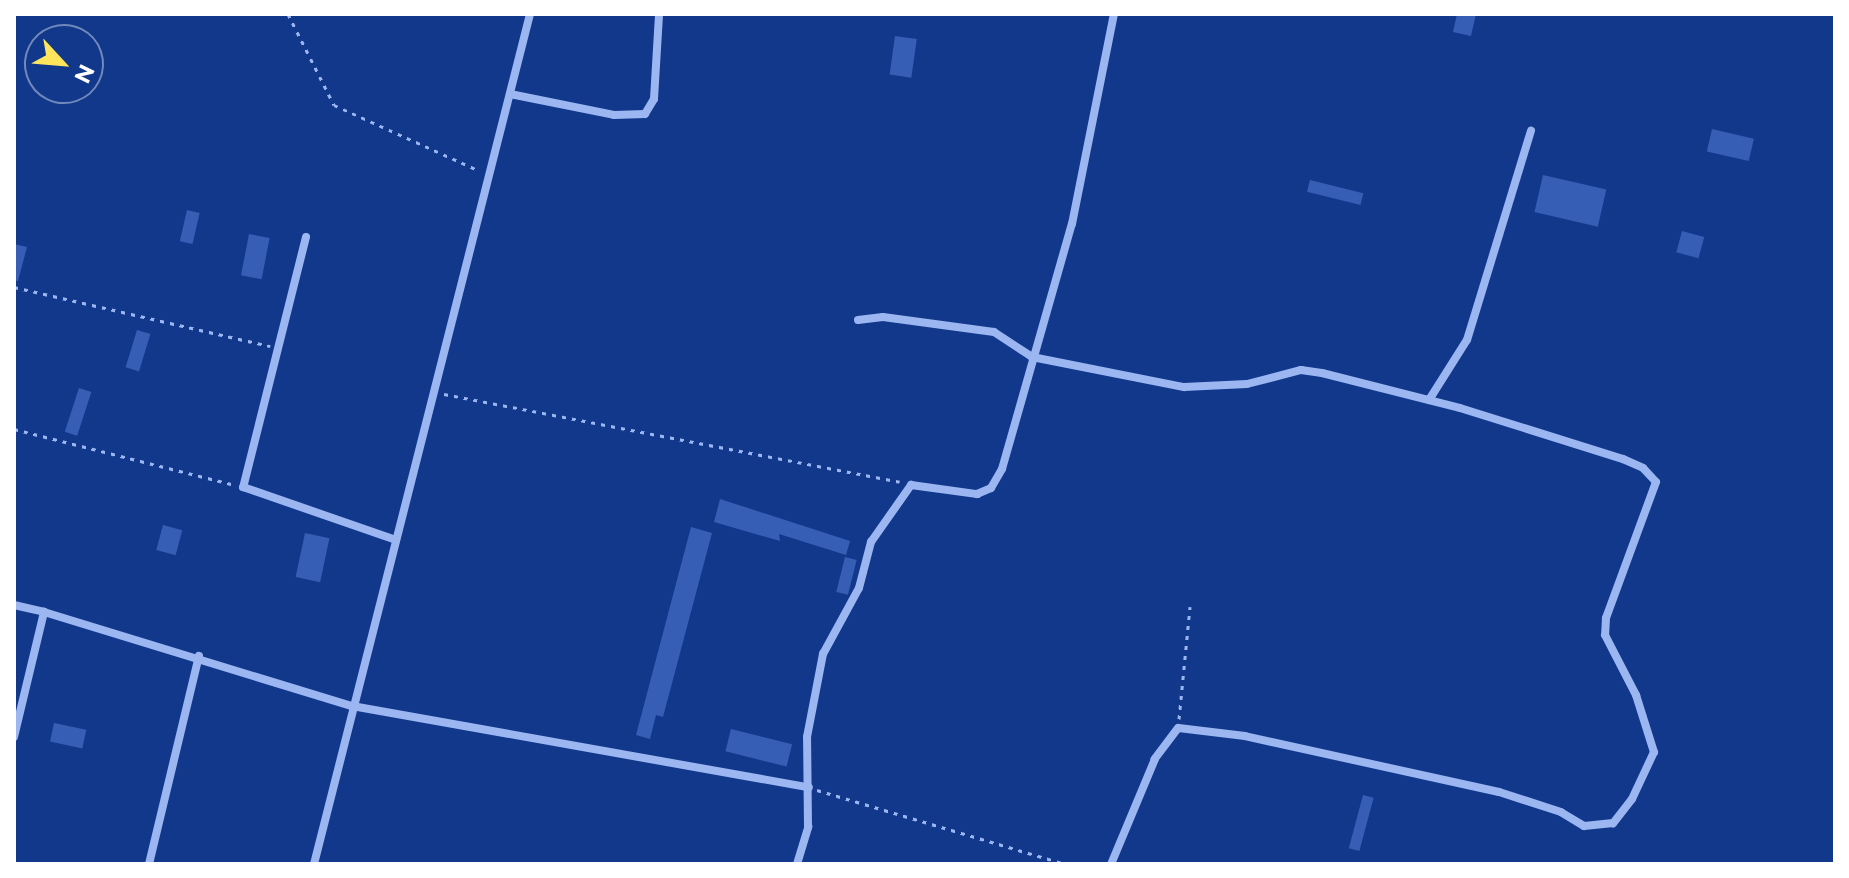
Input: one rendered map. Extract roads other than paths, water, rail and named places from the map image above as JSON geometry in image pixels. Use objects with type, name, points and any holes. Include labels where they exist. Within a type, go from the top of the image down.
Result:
[{"type":"street","points":[[314,864],[530,14]]},
{"type":"street","points":[[510,94],[614,115],[645,114],[654,99],[659,14]]},
{"type":"street","points":[[797,864],[808,827],[807,737],[823,654],[859,588],[871,542],[911,485],[963,493],[991,488],[1002,469],[1072,224],[1114,14]]},
{"type":"street","points":[[1429,400],[1467,340],[1531,131]]},
{"type":"street","points":[[306,237],[243,487],[396,540]]},
{"type":"street","points":[[858,320],[883,317],[994,332],[1032,357],[1184,387],[1247,384],[1301,370],[1429,400],[1623,459],[1643,468],[1656,482],[1606,618],[1605,635],[1653,740],[1650,764],[1622,814],[1606,827],[1584,826],[1561,812],[1499,792],[1245,736],[1178,728],[1155,759],[1111,864]]},
{"type":"street","points":[[14,605],[199,656],[352,706],[809,787]]},
{"type":"street","points":[[14,737],[44,612]]},
{"type":"street","points":[[149,864],[199,656]]}]
